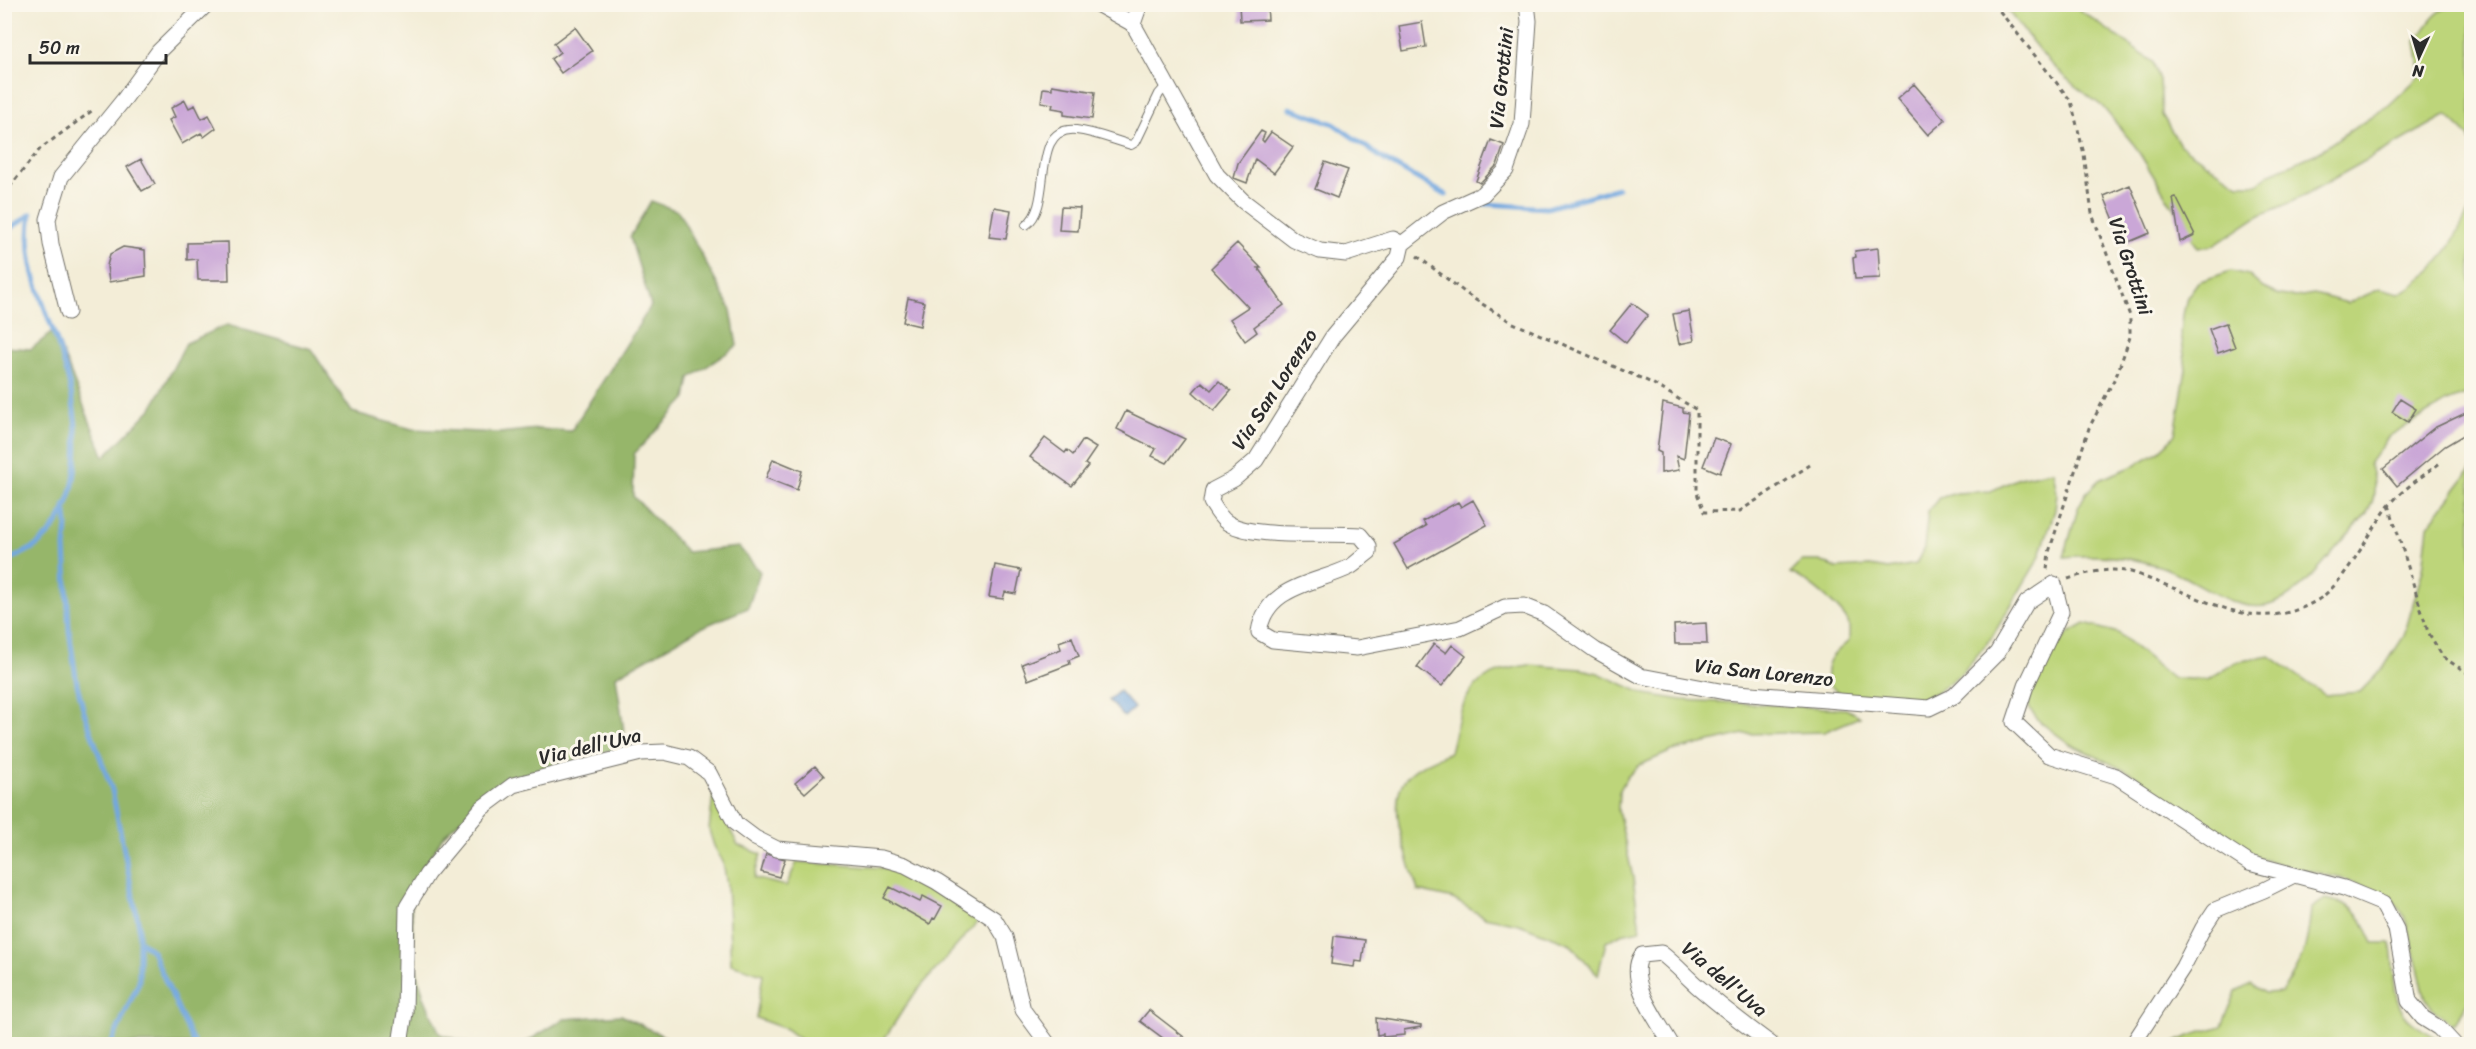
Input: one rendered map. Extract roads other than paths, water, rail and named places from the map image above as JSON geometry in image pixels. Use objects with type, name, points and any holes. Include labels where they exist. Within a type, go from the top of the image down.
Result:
[{"type":"street","points":[[68,312],[51,244],[48,219],[52,199],[61,177],[159,51],[207,4]]},
{"type":"street","points":[[1097,4],[1133,24],[1217,175],[1243,201],[1294,240],[1320,251],[1347,254],[1392,239],[1402,244]]},
{"type":"street","points":[[1133,24],[1140,4]]},
{"type":"street","name":"Via Grottini","points":[[1402,244],[1443,212],[1483,194],[1506,170],[1522,124],[1529,21],[1527,4]]},
{"type":"street","name":"Via San Lorenzo","points":[[1402,244],[1399,258],[1334,336],[1256,460],[1234,478],[1213,490],[1211,502],[1217,512],[1226,522],[1242,529],[1265,534],[1360,535],[1369,546],[1369,552],[1351,566],[1317,578],[1286,593],[1270,605],[1262,617],[1259,632],[1273,640],[1357,648],[1460,628],[1505,607],[1524,606],[1544,614],[1595,650],[1641,676],[1725,692],[1929,708],[1954,696],[1998,653],[2027,602],[2050,587],[2061,612],[2026,686],[2014,722],[2049,755],[2116,776],[2249,863],[2292,876]]},
{"type":"street","name":"Via dell'Uva","points":[[400,1044],[405,1013],[407,907],[427,874],[482,808],[513,785],[641,753],[664,752],[688,758],[709,772],[735,823],[755,838],[777,849],[881,858],[904,865],[937,882],[994,919],[1005,937],[1023,1010],[1048,1044]]},
{"type":"street","points":[[2133,1044],[2216,910],[2292,876],[2344,888],[2382,904],[2396,929],[2409,1001],[2423,1018],[2439,1028],[2454,1044]]},
{"type":"street","name":"Via dell'Uva","points":[[1671,1044],[1637,978],[1637,962],[1642,954],[1661,953],[1725,1010],[1771,1044]]},
{"type":"lane","points":[[1026,225],[1034,219],[1038,206],[1050,142],[1060,133],[1073,130],[1093,133],[1131,145],[1136,142],[1159,94],[1166,86]]},
{"type":"water","points":[[1119,691],[1134,708],[1124,717],[1109,700]]},
{"type":"waterway","points":[[1290,108],[1334,124],[1383,159],[1446,195]]},
{"type":"waterway","points":[[1475,203],[1547,208],[1618,188]]},
{"type":"waterway","points":[[4,233],[31,214]]},
{"type":"waterway","points":[[4,562],[33,548],[55,526],[68,503],[77,449],[71,392],[65,366],[35,280],[30,248],[31,214]]},
{"type":"waterway","points":[[65,505],[69,630],[77,684],[84,712],[112,790],[139,926],[139,982],[111,1044]]},
{"type":"waterway","points":[[140,941],[152,951],[194,1044]]}]
